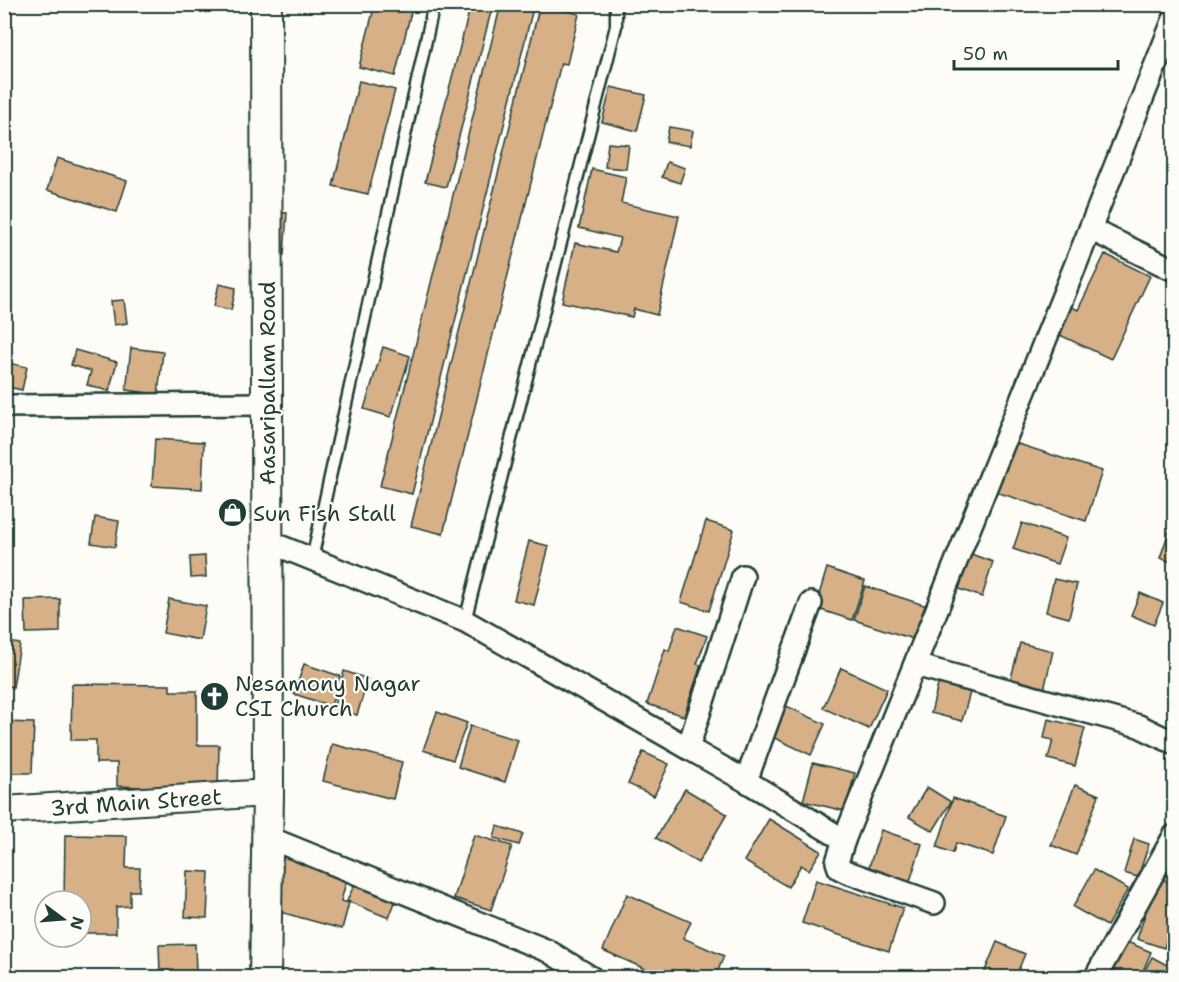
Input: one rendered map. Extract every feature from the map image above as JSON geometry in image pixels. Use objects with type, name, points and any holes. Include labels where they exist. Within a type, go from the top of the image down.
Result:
[{"type":"main road","name":"Aasaripallam Road","points":[[265,978],[268,793],[266,4]]},
{"type":"street","points":[[934,903],[839,868],[837,862],[843,840],[915,665],[968,525],[1174,19]]},
{"type":"street","points":[[1090,229],[1174,270]]},
{"type":"street","points":[[4,406],[267,404]]},
{"type":"street","points":[[267,541],[465,621],[746,780],[843,840]]},
{"type":"street","points":[[688,748],[743,576]]},
{"type":"street","points":[[746,780],[812,603]]},
{"type":"street","points":[[915,665],[1139,726],[1174,742]]},
{"type":"street","name":"3rd Main Street","points":[[4,810],[268,793]]},
{"type":"street","points":[[1095,978],[1174,836]]},
{"type":"street","points":[[267,837],[548,951],[592,978]]},
{"type":"lane","points":[[312,559],[434,4]]},
{"type":"lane","points":[[465,621],[616,26],[616,4]]},
{"type":"building","points":[[375,4],[413,4],[395,76],[359,67]]},
{"type":"building","points":[[471,4],[493,4],[446,187],[425,182]]},
{"type":"building","points":[[501,4],[534,4],[412,494],[380,486]]},
{"type":"building","points":[[540,4],[579,14],[567,64],[561,63],[443,534],[411,526]]},
{"type":"building","points":[[359,81],[395,90],[368,194],[333,186]]},
{"type":"building","points":[[611,87],[646,95],[637,131],[602,122]]},
{"type":"building","points":[[669,127],[693,131],[690,146],[666,142]]},
{"type":"building","points":[[608,143],[629,145],[626,169],[605,167]]},
{"type":"building","points":[[57,158],[127,181],[117,212],[47,190]]},
{"type":"building","points":[[667,162],[685,168],[680,183],[662,177]]},
{"type":"building","points":[[592,169],[626,177],[621,203],[679,216],[657,315],[634,309],[632,317],[562,302],[575,243],[616,252],[620,238],[579,228]]},
{"type":"building","points":[[272,212],[287,213],[284,255],[268,253]]},
{"type":"building","points":[[1105,254],[1150,276],[1111,359],[1049,330],[1062,302],[1078,310]]},
{"type":"building","points":[[219,284],[236,288],[231,310],[214,306]]},
{"type":"building","points":[[124,300],[127,323],[114,325],[111,301]]},
{"type":"building","points":[[383,347],[410,356],[391,417],[364,409]]},
{"type":"building","points":[[131,348],[163,352],[158,394],[126,390]]},
{"type":"building","points":[[75,350],[117,362],[109,391],[87,385],[91,371],[71,365]]},
{"type":"building","points":[[4,353],[10,354],[8,363],[27,367],[22,390],[4,386]]},
{"type":"building","points":[[155,439],[204,442],[202,489],[152,486]]},
{"type":"building","points":[[1009,441],[1102,471],[1086,521],[993,491]]},
{"type":"building","points":[[95,517],[119,521],[115,547],[91,543]]},
{"type":"building","points":[[706,521],[734,530],[709,611],[681,602]]},
{"type":"building","points":[[1022,523],[1066,538],[1057,564],[1013,549]]},
{"type":"building","points":[[1169,531],[1174,532],[1174,563],[1160,558]]},
{"type":"building","points":[[529,541],[549,546],[534,605],[514,600]]},
{"type":"building","points":[[971,554],[993,562],[982,597],[959,589]]},
{"type":"building","points":[[205,556],[206,577],[191,578],[190,557]]},
{"type":"building","points":[[827,568],[865,581],[852,620],[815,608]]},
{"type":"building","points":[[1054,579],[1077,584],[1069,618],[1046,612]]},
{"type":"building","points":[[865,586],[927,606],[916,640],[854,620]]},
{"type":"building","points":[[1140,593],[1163,603],[1154,625],[1131,615]]},
{"type":"building","points":[[60,599],[60,632],[26,633],[25,600]]},
{"type":"building","points":[[169,599],[206,606],[200,640],[163,633]]},
{"type":"building","points":[[677,626],[707,636],[697,664],[701,665],[684,716],[647,704],[665,649],[669,651]]},
{"type":"building","points":[[4,641],[20,644],[13,687],[4,685]]},
{"type":"building","points":[[1020,643],[1053,651],[1044,690],[1010,682]]},
{"type":"building","points":[[304,664],[340,676],[331,706],[294,694]]},
{"type":"building","points":[[841,668],[887,689],[869,729],[823,708]]},
{"type":"building","points":[[344,671],[368,679],[357,715],[333,708]]},
{"type":"building","points":[[940,677],[972,685],[962,721],[931,713]]},
{"type":"building","points":[[72,684],[170,685],[170,691],[197,691],[197,745],[219,745],[218,790],[117,786],[117,763],[96,763],[96,740],[71,740]]},
{"type":"building","points":[[782,704],[825,724],[811,755],[768,735]]},
{"type":"building","points":[[437,712],[467,723],[453,760],[423,750]]},
{"type":"building","points":[[1048,719],[1085,728],[1075,766],[1048,759],[1053,740],[1044,738]]},
{"type":"building","points":[[4,722],[34,723],[32,773],[4,773]]},
{"type":"building","points":[[470,726],[518,740],[505,782],[458,767]]},
{"type":"building","points":[[332,744],[402,762],[393,799],[323,781]]},
{"type":"building","points":[[643,752],[669,764],[654,796],[628,784]]},
{"type":"building","points":[[813,763],[855,773],[845,811],[803,801]]},
{"type":"building","points":[[1075,785],[1099,795],[1076,855],[1051,845]]},
{"type":"building","points":[[927,787],[951,802],[933,831],[909,817]]},
{"type":"building","points":[[685,789],[727,814],[698,863],[656,838]]},
{"type":"building","points":[[953,798],[1006,816],[993,855],[956,843],[953,853],[937,847]]},
{"type":"building","points":[[769,819],[821,851],[809,870],[801,865],[788,887],[744,861]]},
{"type":"building","points":[[497,826],[523,834],[519,845],[494,838]]},
{"type":"building","points":[[881,830],[922,844],[908,887],[867,873]]},
{"type":"building","points":[[65,835],[127,836],[126,868],[140,868],[139,891],[130,891],[130,906],[116,907],[116,933],[93,933],[93,889],[64,889]]},
{"type":"building","points":[[474,835],[512,846],[491,910],[454,898]]},
{"type":"building","points":[[1134,839],[1149,844],[1138,877],[1124,873]]},
{"type":"building","points":[[270,850],[349,871],[341,901],[349,903],[342,929],[269,909]]},
{"type":"building","points":[[1094,870],[1128,889],[1107,926],[1073,907]]},
{"type":"building","points":[[187,871],[209,872],[207,918],[185,917]]},
{"type":"building","points":[[1157,878],[1174,883],[1174,914],[1164,948],[1137,939]]},
{"type":"building","points":[[816,880],[903,908],[889,951],[802,923]]},
{"type":"building","points":[[356,881],[397,897],[389,918],[347,901]]},
{"type":"building","points":[[627,894],[691,922],[683,938],[724,956],[715,978],[665,978],[603,950]]},
{"type":"building","points":[[1120,939],[1151,952],[1140,978],[1129,978],[1107,968]]},
{"type":"building","points":[[997,942],[1025,954],[1015,978],[982,978]]},
{"type":"building","points":[[195,944],[196,972],[160,973],[159,945]]},
{"type":"building","points":[[1152,957],[1169,966],[1162,978],[1141,978]]},
{"type":"building","points":[[1038,969],[1064,978],[1035,978]]},
{"type":"place","name":"Sun Fish Stall","points":[[232,513]]},
{"type":"place","name":"Nesamony Nagar CSI Church","points":[[214,696]]}]
